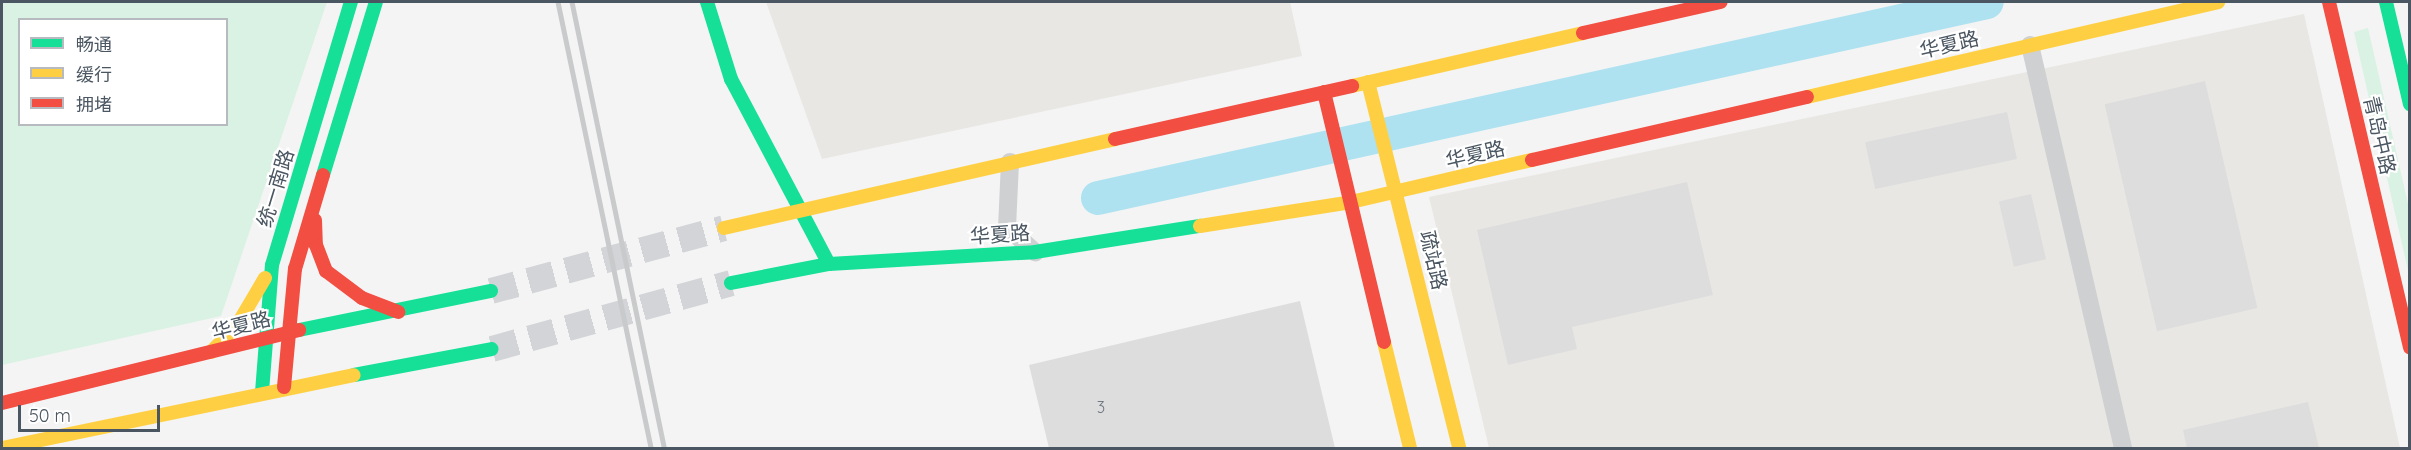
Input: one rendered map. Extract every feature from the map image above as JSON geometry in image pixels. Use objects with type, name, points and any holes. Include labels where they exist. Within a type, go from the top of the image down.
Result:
[{"type":"main road","name":"统一南路","points":[[262,392],[264,339],[272,265],[351,2]]},
{"type":"main road","points":[[284,387],[287,334],[295,269],[376,2]]},
{"type":"main road","points":[[707,2],[731,79],[829,264]]},
{"type":"main road","points":[[724,228],[800,213],[1010,162],[1721,2]]},
{"type":"main road","name":"华夏路","points":[[731,283],[829,264],[1035,252],[1351,202],[2218,2]]},
{"type":"main road","name":"青岛中路","points":[[2329,2],[2409,348]]},
{"type":"main road","name":"青岛中路","points":[[2386,2],[2409,104]]},
{"type":"main road","name":"疏站路","points":[[1368,82],[1398,192],[1459,448]]},
{"type":"main road","points":[[1324,92],[1410,448]]},
{"type":"main road","points":[[315,207],[316,245],[326,271],[362,298],[401,313]]},
{"type":"main road","points":[[210,352],[236,327],[272,265]]},
{"type":"main road","name":"华夏路","points":[[2,403],[264,339],[401,313],[491,291]]},
{"type":"main road","points":[[2,448],[284,387],[492,349]]},
{"type":"street","points":[[2030,45],[2123,448]]},
{"type":"street","points":[[1010,162],[1007,227],[1035,252]]},
{"type":"shaded area","points":[[766,2],[1290,2],[1302,56],[822,159]]},
{"type":"shaded area","points":[[2304,14],[2400,448],[1489,448],[1429,197]]},
{"type":"green space","points":[[2,2],[327,2],[221,316],[2,365]]},
{"type":"green space","points":[[2368,28],[2409,208],[2409,275],[2354,32]]},
{"type":"building","points":[[2205,81],[2257,308],[2157,331],[2105,104]]},
{"type":"building","points":[[2007,112],[2017,159],[1875,189],[1865,142]]},
{"type":"building","points":[[1687,182],[1713,295],[1572,327],[1577,349],[1508,365],[1477,230]]},
{"type":"building","points":[[2031,194],[2046,259],[2014,267],[1999,201]]},
{"type":"building","points":[[1300,301],[1335,448],[1049,448],[1029,365]]},
{"type":"building","points":[[2308,402],[2319,448],[2187,448],[2183,430]]},
{"type":"waterway","points":[[1098,198],[1987,2]]},
{"type":"tunnel","points":[[491,291],[724,228]]},
{"type":"tunnel","points":[[492,349],[731,283]]},
{"type":"railway","points":[[558,2],[651,448]]},
{"type":"railway","points":[[572,2],[664,448]]},
{"type":"traffic: fast","points":[[262,392],[272,265],[351,2]]},
{"type":"traffic: fast","points":[[323,175],[376,2]]},
{"type":"traffic: fast","points":[[707,2],[731,79],[829,264]]},
{"type":"traffic: fast","points":[[2386,2],[2410,104]]},
{"type":"traffic: fast","points":[[731,283],[829,264],[1035,252],[1200,226]]},
{"type":"traffic: fast","points":[[299,330],[491,291]]},
{"type":"traffic: fast","points":[[354,375],[492,349]]},
{"type":"traffic: slow","points":[[1807,97],[2218,2]]},
{"type":"traffic: slow","points":[[1352,86],[1583,33]]},
{"type":"traffic: slow","points":[[1368,82],[1459,448]]},
{"type":"traffic: slow","points":[[724,228],[1115,139]]},
{"type":"traffic: slow","points":[[1200,226],[1351,202],[1532,160]]},
{"type":"traffic: slow","points":[[211,352],[236,327],[265,278]]},
{"type":"traffic: slow","points":[[1384,342],[1410,448]]},
{"type":"traffic: slow","points":[[2,448],[354,375]]},
{"type":"traffic: jam","points":[[1583,33],[1721,2]]},
{"type":"traffic: jam","points":[[2329,2],[2410,348]]},
{"type":"traffic: jam","points":[[1115,139],[1352,86]]},
{"type":"traffic: jam","points":[[1324,92],[1384,342]]},
{"type":"traffic: jam","points":[[1532,160],[1807,97]]},
{"type":"traffic: jam","points":[[284,387],[295,269],[323,175]]},
{"type":"traffic: jam","points":[[315,220],[316,245],[326,271],[362,298],[398,312]]},
{"type":"traffic: jam","points":[[2,403],[299,330]]}]
